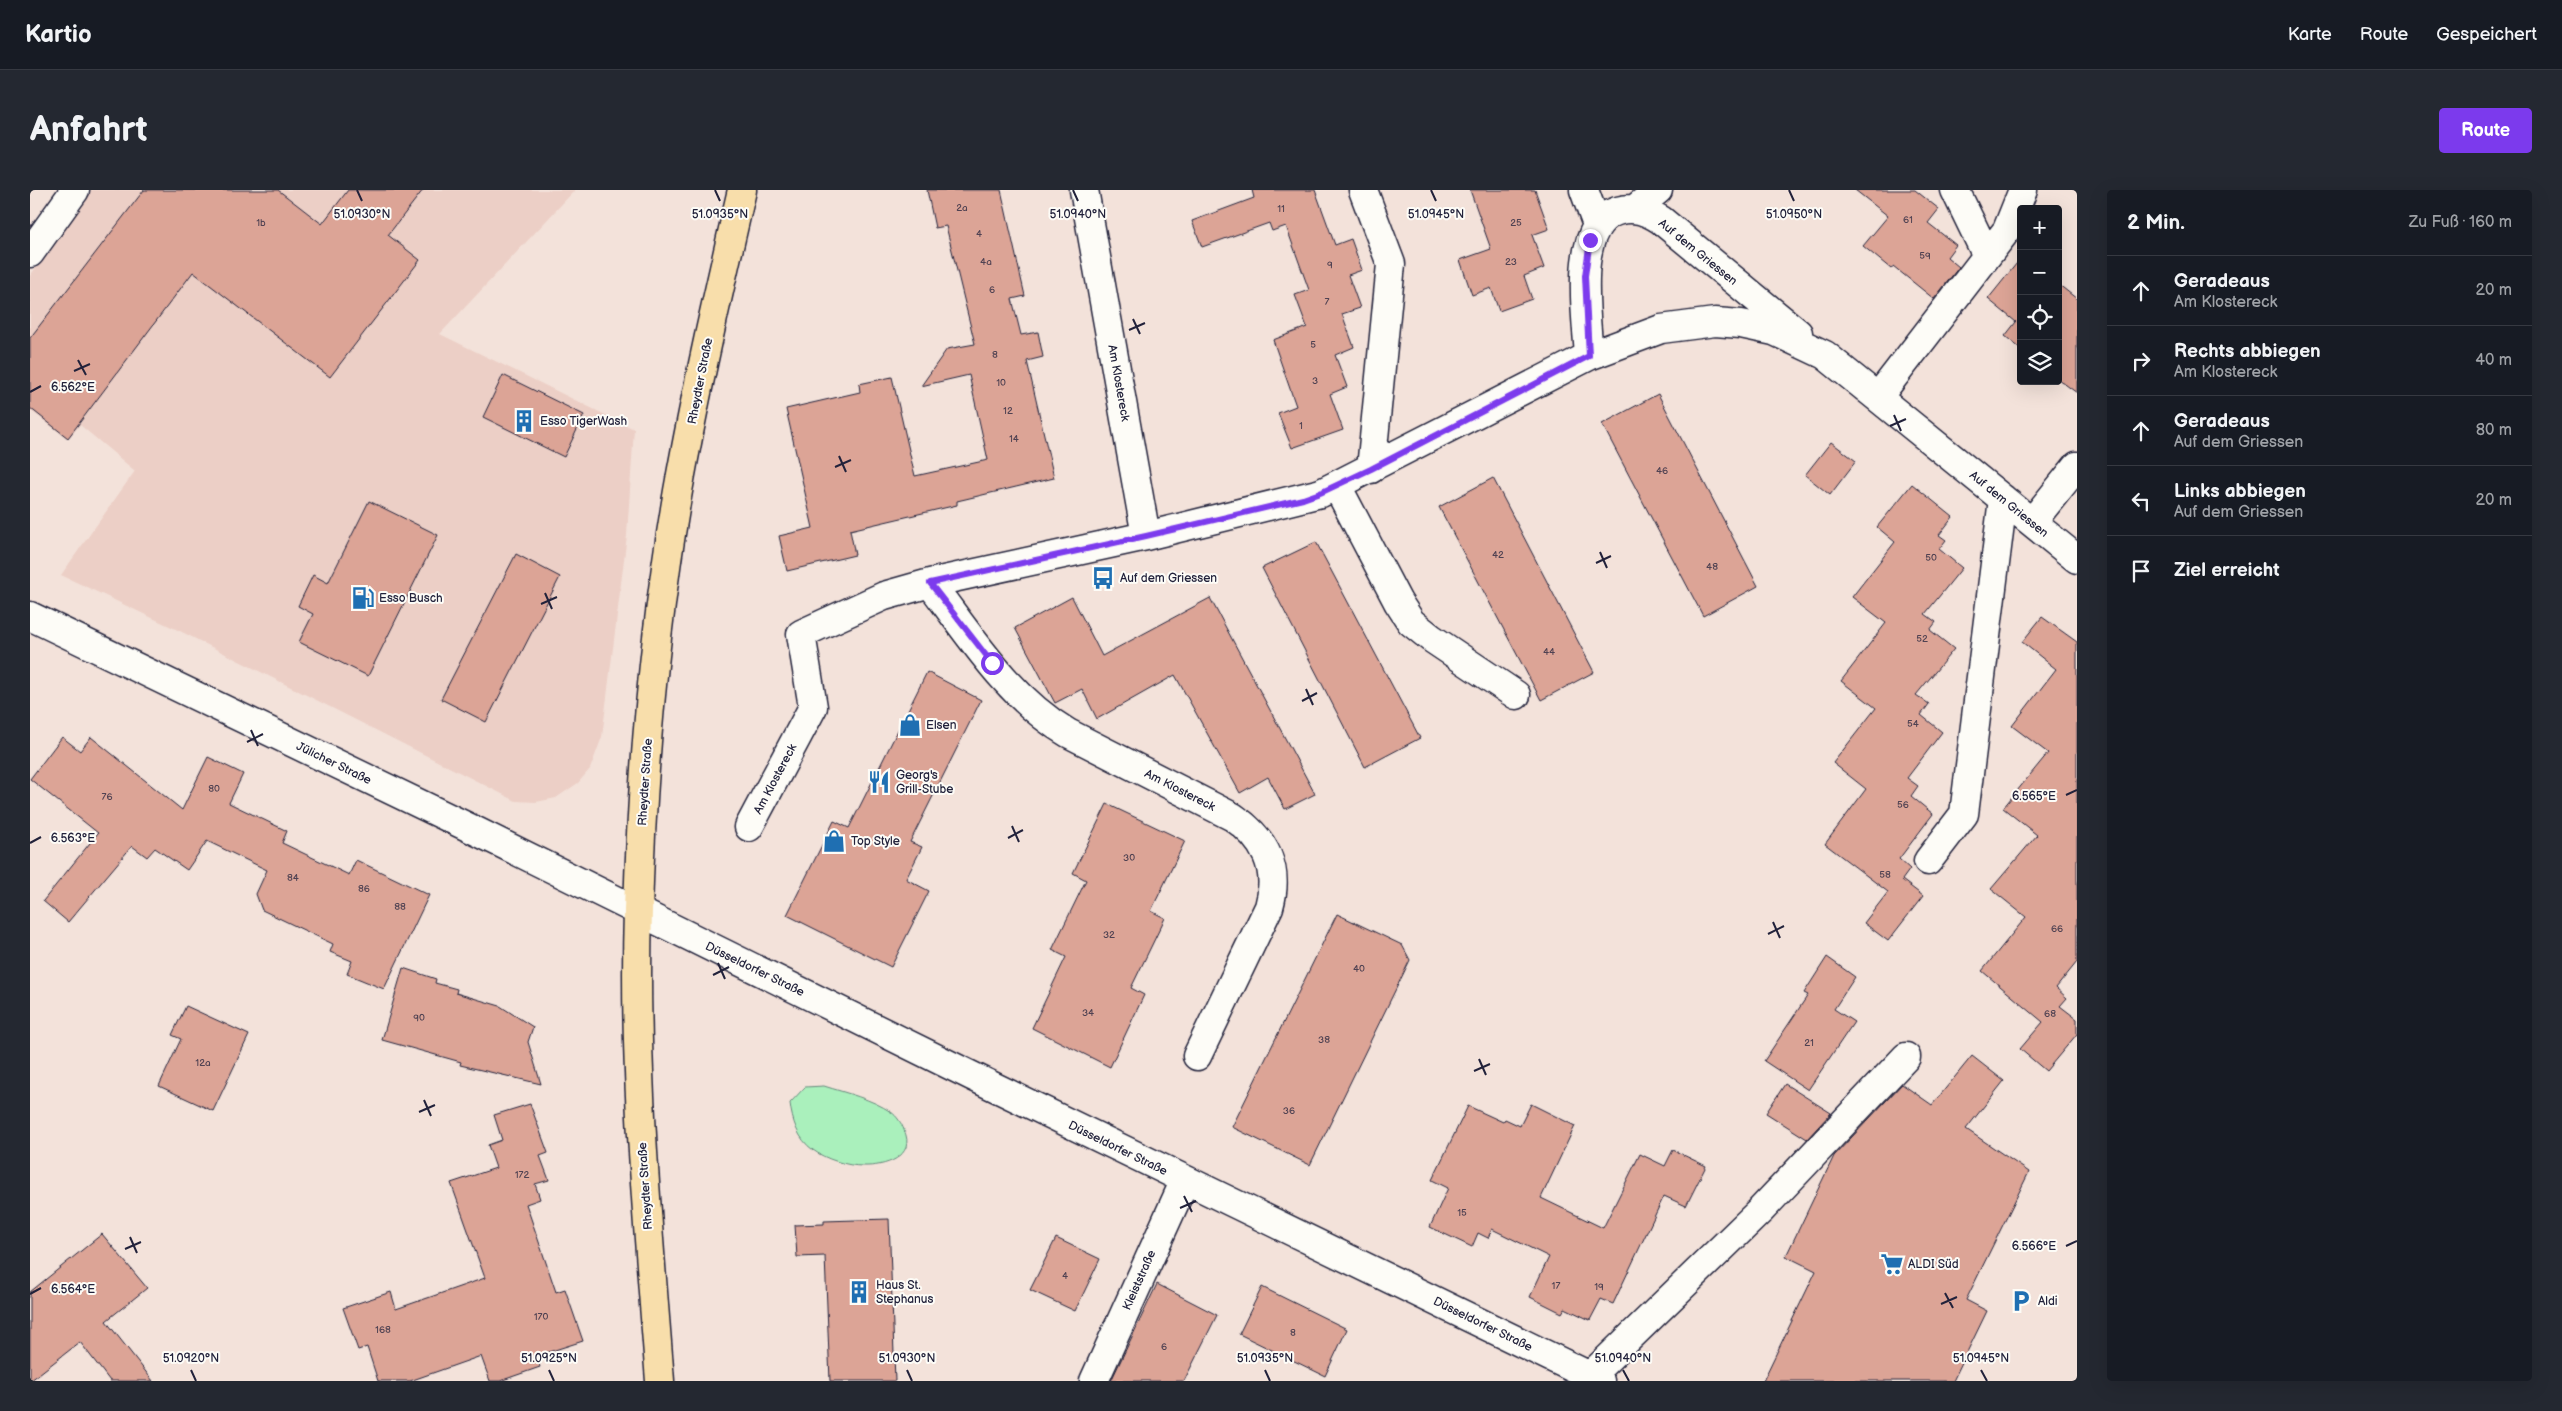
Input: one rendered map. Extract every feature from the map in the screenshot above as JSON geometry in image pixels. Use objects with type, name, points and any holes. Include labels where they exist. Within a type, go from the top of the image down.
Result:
[{"type":"main road","name":"Rheydter Straße","points":[[660,1381],[640,1108],[638,911],[652,700],[671,536],[708,340],[742,190]]},
{"type":"street","points":[[30,253],[75,190]]},
{"type":"street","name":"Am Klostereck","points":[[749,827],[813,707],[801,634],[884,596],[930,583],[1146,536],[1084,190]]},
{"type":"street","points":[[1363,190],[1391,264],[1371,469]]},
{"type":"street","points":[[1584,190],[1597,225]]},
{"type":"street","points":[[1589,356],[1586,266],[1588,248],[1597,225],[1614,212],[1635,209],[1658,190]]},
{"type":"street","points":[[1955,190],[1987,256]]},
{"type":"street","points":[[1878,397],[2012,222],[2023,190]]},
{"type":"street","name":"Auf dem Griessen","points":[[1635,209],[1647,212],[1661,220],[1824,355],[2077,559]]},
{"type":"street","name":"Auf dem Griessen","points":[[1146,536],[1303,499],[1337,486],[1589,356],[1661,329],[1715,322],[1742,324],[1774,331],[1824,355]]},
{"type":"street","points":[[2032,522],[2077,466]]},
{"type":"street","points":[[1337,486],[1398,602],[1411,622],[1431,638],[1516,695]]},
{"type":"street","points":[[1928,861],[1964,814],[2003,499]]},
{"type":"street","name":"Am Klostereck","points":[[930,583],[1011,686],[1045,718],[1068,733],[1233,816],[1255,834],[1263,846],[1272,869],[1273,893],[1269,907],[1197,1056]]},
{"type":"street","name":"Jülicher Straße","points":[[30,616],[638,911]]},
{"type":"street","name":"Düsseldorfer Straße","points":[[638,911],[1595,1379]]},
{"type":"street","points":[[1595,1379],[1760,1211],[1906,1057]]},
{"type":"street","name":"Kleiststraße","points":[[1094,1381],[1185,1180]]},
{"type":"shaded area","points":[[91,190],[575,190],[440,334],[634,429],[627,535],[602,737],[590,769],[578,783],[556,798],[536,802],[516,801],[180,631],[61,575],[135,471],[80,425],[68,439],[30,410],[30,276]]},
{"type":"green space","points":[[824,1086],[867,1100],[884,1107],[893,1114],[902,1125],[907,1139],[906,1147],[902,1154],[896,1159],[880,1165],[857,1166],[830,1159],[808,1146],[797,1129],[790,1103],[805,1087]]},
{"type":"building","points":[[144,190],[278,190],[322,224],[348,190],[423,190],[388,235],[420,260],[330,377],[193,272],[68,438],[30,408],[30,338]]},
{"type":"building","points":[[927,190],[1001,190],[1025,296],[1012,299],[1021,335],[1038,332],[1043,357],[1027,361],[1054,478],[957,501],[957,505],[850,530],[855,555],[787,571],[779,536],[813,528],[786,409],[860,392],[859,384],[892,377],[915,476],[988,460],[969,375],[921,386],[947,349],[975,344],[946,226],[935,228]]},
{"type":"building","points":[[1252,190],[1315,190],[1335,245],[1351,239],[1362,270],[1348,275],[1360,308],[1342,314],[1354,347],[1335,355],[1347,387],[1330,394],[1343,430],[1292,448],[1278,413],[1296,406],[1273,340],[1307,327],[1295,295],[1309,290],[1286,226],[1272,231],[1269,223],[1202,247],[1192,221],[1254,198]]},
{"type":"building","points":[[1470,190],[1535,190],[1549,229],[1532,235],[1544,268],[1524,276],[1532,299],[1499,311],[1491,288],[1472,295],[1460,260],[1491,249]]},
{"type":"building","points":[[1855,190],[1915,190],[1939,209],[1928,223],[1956,245],[1947,257],[1959,267],[1934,299],[1893,266],[1891,269],[1863,246],[1888,216]]},
{"type":"building","points":[[2017,263],[2017,346],[2005,336],[2016,322],[1988,299]]},
{"type":"building","points":[[2062,287],[2077,299],[2077,393],[2062,382]]},
{"type":"building","name":"Esso TigerWash","points":[[503,375],[584,415],[564,457],[483,417]]},
{"type":"building","points":[[1658,394],[1758,586],[1703,616],[1602,424]]},
{"type":"building","points":[[1831,442],[1856,461],[1830,495],[1805,475]]},
{"type":"building","points":[[1493,478],[1594,672],[1541,700],[1439,507]]},
{"type":"building","points":[[1912,484],[1953,517],[1939,535],[1946,540],[1939,549],[1962,568],[1925,614],[1936,622],[1930,630],[1954,649],[1916,695],[1929,704],[1921,715],[1942,732],[1907,778],[1918,786],[1911,796],[1933,814],[1899,859],[1910,869],[1902,880],[1923,896],[1888,941],[1864,923],[1888,892],[1825,844],[1866,789],[1833,763],[1876,708],[1841,681],[1886,623],[1852,597],[1895,542],[1877,527]]},
{"type":"building","name":"Esso Busch","points":[[369,501],[438,535],[368,676],[299,642],[313,614],[298,606],[313,575],[328,583]]},
{"type":"building","points":[[1316,542],[1420,738],[1365,767],[1262,568]]},
{"type":"building","points":[[516,554],[560,577],[486,722],[441,699]]},
{"type":"building","points":[[1072,597],[1102,656],[1210,598],[1315,794],[1285,809],[1268,777],[1240,793],[1175,675],[1097,719],[1082,689],[1055,703],[1015,628]]},
{"type":"building","points":[[2042,617],[2077,642],[2077,962],[2056,988],[2067,998],[2060,1006],[2077,1019],[2077,1034],[2046,1071],[2020,1049],[2043,1022],[1982,971],[2026,917],[1991,889],[2037,835],[2003,808],[2048,753],[2012,726],[2056,669],[2022,642]]},
{"type":"building","points":[[927,672],[981,700],[910,842],[922,847],[906,879],[929,891],[891,967],[787,915],[834,821],[849,828]]},
{"type":"building","points":[[62,737],[80,751],[91,737],[182,810],[208,757],[243,774],[229,803],[287,831],[282,843],[349,875],[356,860],[429,895],[384,989],[347,974],[352,961],[330,952],[333,944],[262,910],[256,894],[267,870],[207,841],[187,870],[155,848],[147,857],[132,846],[68,922],[43,901],[98,833],[30,779]]},
{"type":"building","points":[[1107,804],[1185,841],[1151,911],[1165,918],[1131,988],[1144,995],[1110,1067],[1032,1028],[1066,957],[1052,950],[1086,880],[1073,873]]},
{"type":"building","points":[[1337,914],[1402,945],[1410,960],[1310,1165],[1232,1127]]},
{"type":"building","points":[[1827,957],[1855,977],[1834,1009],[1854,1022],[1808,1090],[1764,1061],[1808,995],[1804,993]]},
{"type":"building","points":[[403,968],[436,979],[435,983],[457,989],[456,993],[500,1006],[533,1027],[528,1042],[541,1084],[460,1065],[461,1062],[382,1040]]},
{"type":"building","points":[[186,1006],[249,1035],[213,1111],[159,1086],[181,1039],[172,1035]]},
{"type":"building","name":"ALDI Süd","points":[[1972,1056],[2004,1081],[1966,1129],[2029,1172],[1966,1300],[1987,1311],[1953,1381],[1763,1381],[1816,1271],[1786,1256],[1834,1156],[1902,1084],[1932,1105]]},
{"type":"building","points":[[1785,1084],[1831,1113],[1807,1139],[1766,1113]]},
{"type":"building","points":[[530,1104],[548,1153],[540,1156],[549,1180],[535,1184],[540,1199],[526,1204],[556,1292],[565,1289],[583,1341],[536,1356],[540,1367],[500,1381],[490,1381],[481,1356],[410,1381],[378,1381],[367,1347],[358,1350],[343,1308],[391,1292],[396,1309],[485,1278],[451,1183],[496,1168],[488,1145],[502,1140],[494,1115]]},
{"type":"building","points":[[1531,1104],[1575,1126],[1541,1198],[1603,1228],[1640,1154],[1665,1166],[1673,1150],[1706,1166],[1686,1206],[1664,1196],[1613,1304],[1601,1299],[1590,1320],[1565,1308],[1562,1313],[1530,1297],[1549,1257],[1492,1229],[1488,1238],[1478,1233],[1472,1247],[1430,1227],[1448,1188],[1432,1180],[1468,1106],[1503,1122],[1505,1119],[1520,1126]]},
{"type":"building","name":"Haus St. Stephanus","points":[[889,1219],[895,1381],[830,1381],[825,1256],[797,1257],[795,1225],[824,1224],[824,1221]]},
{"type":"building","points":[[102,1234],[147,1288],[106,1321],[153,1381],[110,1381],[80,1342],[30,1381],[30,1292]]},
{"type":"building","points":[[1056,1238],[1100,1259],[1075,1311],[1030,1290]]},
{"type":"building","points":[[1157,1284],[1217,1315],[1184,1381],[1111,1381]]},
{"type":"building","points":[[1262,1287],[1347,1329],[1325,1376],[1239,1334]]},
{"type":"place","name":"Esso TigerWash","points":[[524,421]]},
{"type":"place","name":"Auf dem Griessen","points":[[1103,578]]},
{"type":"place","name":"Esso Busch","points":[[363,598]]},
{"type":"place","name":"Elsen","points":[[910,725]]},
{"type":"place","name":"Georg's Grill-Stube","points":[[879,782]]},
{"type":"place","name":"Top Style","points":[[834,841]]},
{"type":"place","name":"ALDI Süd","points":[[1892,1264]]},
{"type":"place","name":"Haus St. Stephanus","points":[[859,1292]]},
{"type":"place","name":"Aldi","points":[[2021,1301]]},
{"type":"route","points":[[992,663],[930,583],[1146,536],[1303,499],[1337,486],[1589,356],[1585,276],[1590,240]]}]
